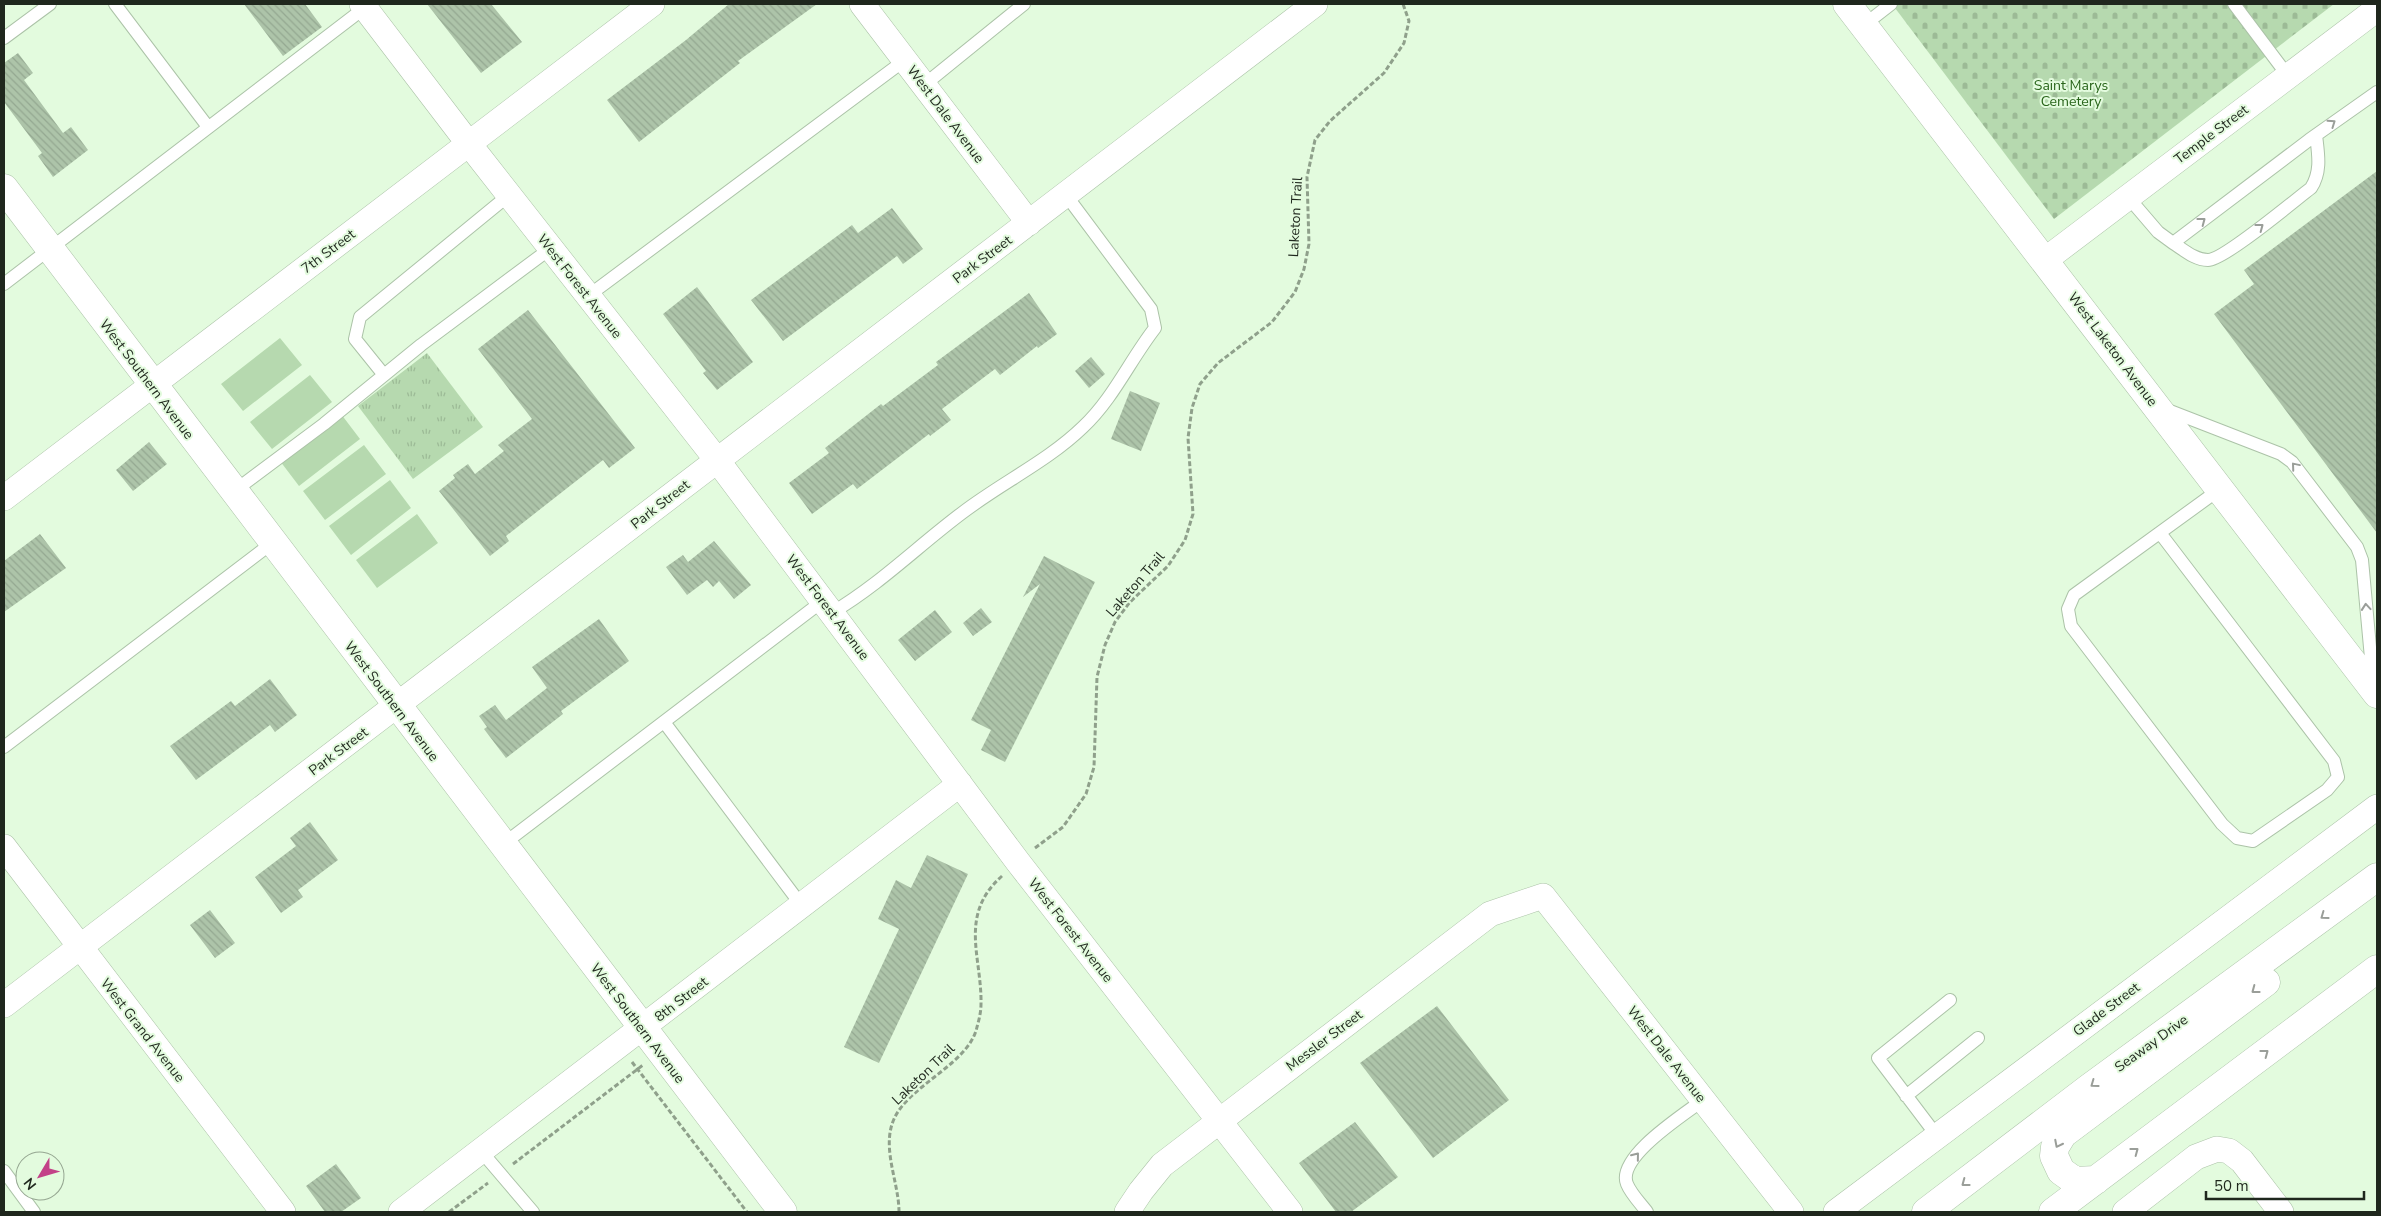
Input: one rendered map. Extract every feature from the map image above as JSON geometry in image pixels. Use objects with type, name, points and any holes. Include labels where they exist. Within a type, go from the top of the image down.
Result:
[{"type":"main road","name":"West Laketon Avenue","points":[[1847,4],[2376,692]]},
{"type":"main road","name":"West Southern Avenue","points":[[4,188],[152,386],[783,1212]]},
{"type":"main road","name":"Seaway Drive","points":[[1926,1212],[2089,1088],[2377,876]]},
{"type":"main road","points":[[2096,1180],[2075,1181],[2061,1171],[2054,1156],[2055,1147],[2064,1134],[2377,898]]},
{"type":"main road","points":[[2053,1212],[2377,969]]},
{"type":"street","name":"7th Street","points":[[4,498],[652,4]]},
{"type":"street","name":"West Dale Avenue","points":[[862,4],[1029,223]]},
{"type":"street","name":"Park Street","points":[[4,1005],[1315,4]]},
{"type":"street","name":"West Forest Avenue","points":[[366,5],[469,144],[717,460],[1018,862],[1290,1212]]},
{"type":"street","name":"Temple Street","points":[[2045,260],[2377,9]]},
{"type":"street","name":"8th Street","points":[[401,1212],[960,784]]},
{"type":"street","name":"Glade Street","points":[[1836,1212],[2377,807]]},
{"type":"street","name":"West Grand Avenue","points":[[4,847],[283,1212]]},
{"type":"street","name":"West Dale Avenue","points":[[1542,896],[1791,1212]]},
{"type":"street","name":"Messler Street","points":[[1127,1212],[1162,1165],[1490,914],[1542,896]]},
{"type":"street","points":[[2124,1212],[2205,1152],[2217,1148],[2228,1151],[2242,1160],[2281,1212]]},
{"type":"lane","points":[[4,38],[50,4]]},
{"type":"lane","points":[[115,4],[208,127]]},
{"type":"lane","points":[[924,85],[1024,4]]},
{"type":"lane","points":[[1864,25],[1891,4]]},
{"type":"lane","points":[[2234,4],[2288,76]]},
{"type":"lane","points":[[4,284],[366,5]]},
{"type":"lane","points":[[588,296],[905,60]]},
{"type":"lane","points":[[2173,243],[2316,135],[2377,92]]},
{"type":"lane","points":[[2128,197],[2158,232],[2196,258],[2209,260],[2226,252],[2312,188],[2317,179],[2319,164],[2316,135]]},
{"type":"lane","points":[[384,376],[355,339],[360,317],[509,195]]},
{"type":"lane","points":[[502,845],[664,722],[828,606],[884,578],[962,512],[1050,453],[1084,427],[1112,392],[1139,348],[1155,328],[1151,309],[1066,195]]},
{"type":"lane","points":[[233,492],[324,424],[421,345],[551,248]]},
{"type":"lane","points":[[2156,406],[2282,454],[2292,462],[2310,485],[2357,547],[2362,560],[2376,692]]},
{"type":"lane","points":[[2160,533],[2334,761],[2338,777],[2327,790],[2253,841],[2237,838],[2222,824],[2071,626],[2068,609],[2074,595],[2220,489]]},
{"type":"lane","points":[[4,747],[272,543]]},
{"type":"lane","points":[[664,722],[802,906]]},
{"type":"lane","points":[[1937,1136],[1878,1058],[1950,1000]]},
{"type":"lane","points":[[1906,1096],[1978,1038]]},
{"type":"lane","points":[[1647,1212],[1626,1183],[1627,1168],[1637,1152],[1703,1100]]},
{"type":"lane","points":[[482,1150],[533,1212]]},
{"type":"lane","points":[[4,1171],[34,1212]]},
{"type":"path","name":"Laketon Trail","points":[[899,1212],[890,1145],[894,1118],[908,1100],[950,1064],[968,1045],[976,1030],[981,1005],[974,939],[978,912],[993,884],[1063,827],[1086,794],[1094,767],[1097,678],[1105,645],[1115,622],[1130,602],[1168,566],[1185,540],[1193,514],[1188,438],[1192,408],[1200,384],[1218,363],[1272,322],[1295,292],[1304,269],[1308,244],[1307,178],[1315,140],[1330,122],[1384,72],[1404,43],[1409,21],[1403,4]]},
{"type":"path","points":[[619,1045],[748,1212]]},
{"type":"path","points":[[449,1212],[659,1052]]},
{"type":"green space","name":"Saint Marys Cemetery","points":[[1892,4],[2334,4],[2054,219]]},
{"type":"green space","points":[[280,338],[302,365],[243,411],[221,384]]},
{"type":"green space","points":[[427,353],[483,427],[413,479],[358,406]]},
{"type":"green space","points":[[310,375],[332,402],[272,449],[250,422]]},
{"type":"green space","points":[[338,410],[360,439],[299,486],[277,457]]},
{"type":"green space","points":[[364,445],[386,474],[325,520],[303,491]]},
{"type":"green space","points":[[390,480],[411,508],[351,555],[329,526]]},
{"type":"green space","points":[[417,514],[438,543],[377,588],[356,560]]},
{"type":"building","points":[[244,4],[305,4],[322,27],[283,56]]},
{"type":"building","points":[[427,4],[491,4],[522,42],[481,73]]},
{"type":"building","points":[[729,4],[817,4],[738,61],[740,63],[639,142],[607,100],[686,40]]},
{"type":"building","points":[[18,53],[33,73],[24,80],[63,133],[71,127],[88,150],[53,177],[38,156],[42,153],[4,102],[4,63]]},
{"type":"building","points":[[2377,171],[2377,533],[2214,314],[2254,284],[2244,270]]},
{"type":"building","points":[[892,208],[923,249],[903,264],[897,256],[783,341],[751,300],[852,225],[858,233]]},
{"type":"building","points":[[697,287],[753,362],[717,390],[703,373],[706,371],[663,314]]},
{"type":"building","points":[[1029,293],[1057,334],[1038,348],[1037,346],[1000,375],[995,369],[942,409],[951,420],[930,436],[929,434],[857,489],[853,484],[812,514],[789,483],[829,453],[825,448],[881,404],[883,406],[938,365],[936,362]]},
{"type":"building","points":[[528,310],[635,448],[609,468],[603,460],[506,536],[509,541],[490,556],[439,491],[455,478],[453,475],[468,464],[475,474],[504,451],[498,445],[532,419],[478,349]]},
{"type":"building","points":[[1091,357],[1105,374],[1089,388],[1075,371]]},
{"type":"building","points":[[1130,391],[1160,403],[1141,451],[1111,439]]},
{"type":"building","points":[[149,442],[167,464],[133,491],[116,470]]},
{"type":"building","points":[[40,534],[66,568],[4,612],[4,561]]},
{"type":"building","points":[[714,541],[751,585],[734,599],[719,581],[713,587],[707,580],[687,595],[666,567],[683,555],[688,562]]},
{"type":"building","points":[[1044,556],[1095,582],[1005,762],[981,750],[991,730],[971,720],[1040,584],[1023,597]]},
{"type":"building","points":[[981,608],[992,622],[973,636],[963,623]]},
{"type":"building","points":[[935,610],[952,632],[915,661],[898,640]]},
{"type":"building","points":[[599,619],[629,661],[561,711],[563,714],[506,758],[484,729],[487,727],[479,716],[495,705],[506,720],[547,688],[532,667]]},
{"type":"building","points":[[270,679],[297,715],[275,732],[270,725],[196,780],[170,746],[231,701],[235,706]]},
{"type":"building","points":[[310,822],[338,860],[298,890],[303,897],[281,913],[255,877],[296,846],[290,838]]},
{"type":"building","points":[[927,855],[968,874],[879,1063],[844,1047],[899,929],[878,919],[896,880],[911,888]]},
{"type":"building","points":[[210,910],[235,943],[215,958],[190,925]]},
{"type":"building","points":[[1437,1006],[1509,1100],[1433,1158],[1360,1063]]},
{"type":"building","points":[[1355,1122],[1398,1177],[1351,1212],[1336,1212],[1299,1163]]},
{"type":"building","points":[[336,1164],[361,1198],[341,1212],[325,1212],[306,1186]]}]
